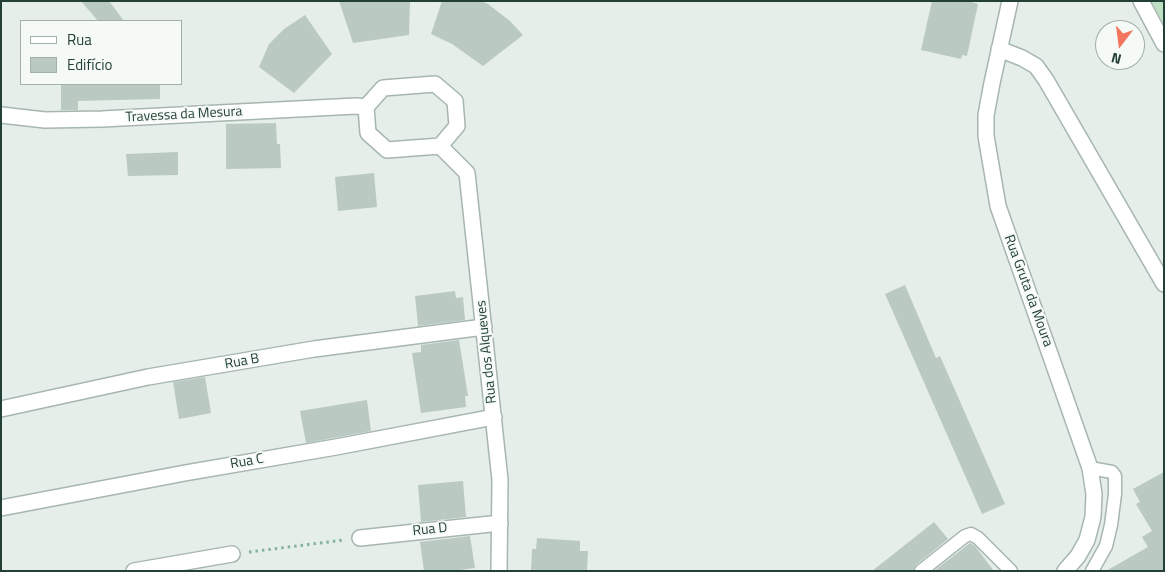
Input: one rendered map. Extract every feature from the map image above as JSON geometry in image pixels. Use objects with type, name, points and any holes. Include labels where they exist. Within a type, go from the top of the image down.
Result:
[{"type":"street","name":"Rua Gruta da Moura","points":[[1010,1],[986,115],[986,136],[998,206],[1090,468],[1094,494],[1093,517],[1087,540],[1078,556],[1065,571]]},
{"type":"street","points":[[1141,1],[1164,44]]},
{"type":"street","points":[[999,49],[1036,66],[1046,80],[1164,284]]},
{"type":"street","points":[[435,84],[455,101],[457,126],[440,146],[387,150],[368,133],[366,107],[382,88],[435,84]]},
{"type":"street","name":"Travessa da Mesura","points":[[1,115],[45,120],[102,119],[366,107]]},
{"type":"street","name":"Rua dos Alqueves","points":[[440,146],[467,173],[500,480],[499,571]]},
{"type":"street","name":"Rua B","points":[[1,408],[148,377],[314,349],[484,327]]},
{"type":"street","name":"Rua C","points":[[1,508],[185,472],[336,447],[494,417]]},
{"type":"street","name":"Rua D","points":[[360,538],[500,523]]},
{"type":"street","points":[[134,571],[232,554]]},
{"type":"lane","points":[[1090,468],[1112,472],[1115,476],[1113,509],[1106,546],[1092,571]]},
{"type":"lane","points":[[921,571],[965,536],[971,534],[978,538],[1011,571]]},
{"type":"path","points":[[232,554],[360,538]]},
{"type":"green space","points":[[1151,1],[1164,1],[1164,24]]},
{"type":"building","points":[[81,1],[109,1],[123,20],[97,20]]},
{"type":"building","points":[[339,1],[410,1],[409,35],[353,43]]},
{"type":"building","points":[[442,1],[481,1],[488,4],[510,21],[523,35],[483,66],[452,44],[431,34]]},
{"type":"building","points":[[932,1],[968,1],[978,4],[967,56],[962,55],[961,59],[921,50]]},
{"type":"building","points":[[305,15],[332,54],[294,93],[259,67],[269,44],[284,29]]},
{"type":"building","points":[[61,85],[160,85],[160,99],[78,101],[78,110],[61,110]]},
{"type":"building","points":[[276,123],[277,144],[280,144],[281,168],[226,169],[226,124]]},
{"type":"building","points":[[178,152],[178,175],[128,176],[126,154]]},
{"type":"building","points":[[374,173],[377,207],[338,211],[335,177]]},
{"type":"building","points":[[905,285],[936,358],[940,356],[1005,504],[982,514],[885,294]]},
{"type":"building","points":[[455,291],[456,298],[463,297],[465,320],[418,326],[415,296]]},
{"type":"building","points":[[459,340],[468,396],[465,396],[466,407],[421,413],[412,353],[421,352],[421,345]]},
{"type":"building","points":[[205,377],[211,413],[179,419],[173,382]]},
{"type":"building","points":[[367,400],[371,431],[306,443],[300,411]]},
{"type":"building","points":[[1164,472],[1164,571],[1106,571],[1148,547],[1142,537],[1152,531],[1136,504],[1140,502],[1133,489]]},
{"type":"building","points":[[463,481],[466,517],[421,522],[418,485]]},
{"type":"building","points":[[934,522],[948,539],[916,565],[913,571],[872,571]]},
{"type":"building","points":[[470,536],[475,568],[453,571],[424,571],[420,542]]},
{"type":"building","points":[[537,538],[580,541],[580,551],[588,551],[587,571],[531,571],[532,549],[536,549]]},
{"type":"building","points":[[970,543],[975,546],[994,571],[934,571]]}]
